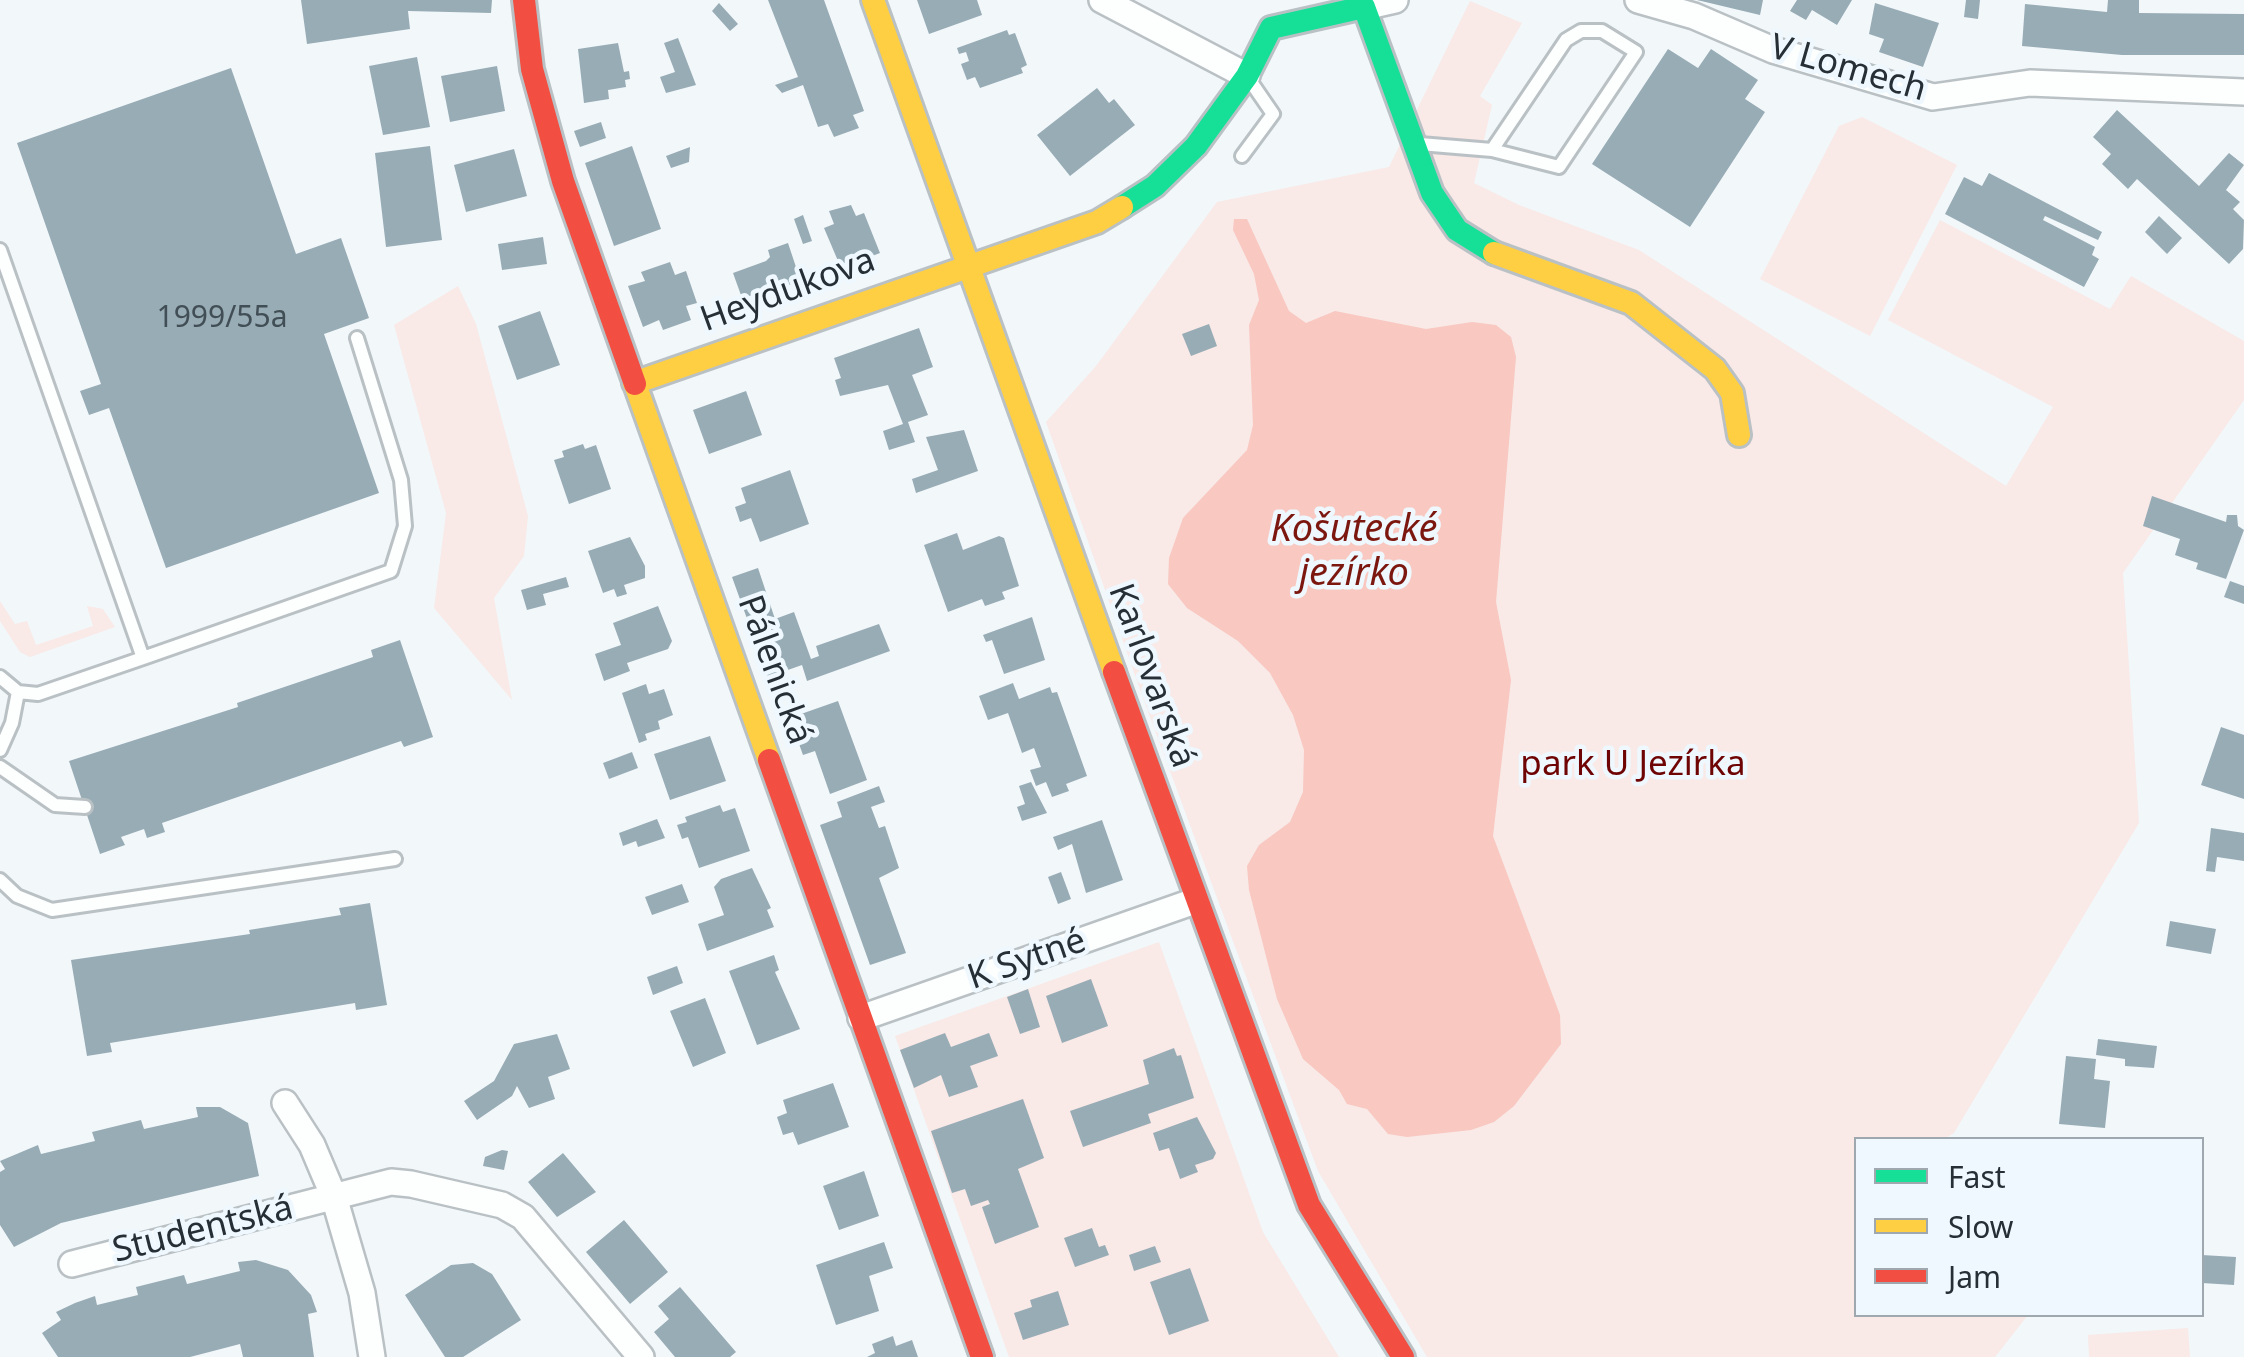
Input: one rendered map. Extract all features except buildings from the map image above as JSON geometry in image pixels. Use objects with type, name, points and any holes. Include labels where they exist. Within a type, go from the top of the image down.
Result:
[{"type":"street","name":"Pálenická","points":[[524,0],[532,69],[563,181],[982,1357]]},
{"type":"street","name":"Karlovarská","points":[[873,0],[1192,902],[1310,1204],[1403,1357]]},
{"type":"street","points":[[1102,0],[1247,76]]},
{"type":"street","points":[[1395,0],[1364,6],[1432,193],[1456,230],[1508,260],[1631,303],[1715,369],[1732,393],[1739,435]]},
{"type":"street","name":"V Lomech","points":[[1638,0],[1694,16],[1773,50],[1934,98],[2030,84],[2244,92]]},
{"type":"street","name":"Heydukova","points":[[634,383],[1097,222],[1155,186],[1196,146],[1247,76],[1271,28],[1364,6]]},
{"type":"street","name":"K Sytné","points":[[861,1018],[1192,902]]},
{"type":"street","name":"Studentská","points":[[285,1102],[312,1146],[334,1197],[362,1293],[372,1357]]},
{"type":"street","points":[[334,1197],[391,1182],[502,1204],[523,1217],[640,1357]]},
{"type":"street","name":"Studentská","points":[[72,1264],[334,1197]]},
{"type":"lane","points":[[1413,144],[1492,150],[1559,168],[1636,52],[1602,31],[1581,31],[1566,40],[1492,150]]},
{"type":"lane","points":[[1242,156],[1274,114],[1259,99],[1247,76]]},
{"type":"lane","points":[[0,250],[143,658]]},
{"type":"lane","points":[[0,676],[18,692],[38,694],[391,572],[405,526],[401,480],[357,338]]},
{"type":"lane","points":[[0,750],[12,724],[18,692]]},
{"type":"lane","points":[[0,767],[55,805],[85,807]]},
{"type":"lane","points":[[0,880],[18,896],[52,910],[394,860]]},
{"type":"green space","name":"park U Jezírka","points":[[1470,1],[1522,23],[1480,96],[1492,105],[1474,183],[1519,205],[1639,250],[2006,486],[2053,407],[1888,320],[1940,220],[2110,309],[2131,276],[2244,341],[2244,400],[2123,573],[2139,823],[1954,1133],[1947,1137],[1854,1137],[1854,1317],[2026,1317],[1995,1357],[1427,1357],[1318,1171],[1143,698],[1046,422],[1096,366],[1217,202],[1389,167]]},
{"type":"green space","points":[[1862,117],[1957,165],[1870,336],[1760,279],[1839,126]]},
{"type":"green space","points":[[458,286],[476,324],[528,516],[524,556],[494,598],[512,700],[434,608],[446,513],[394,325]]},
{"type":"green space","points":[[0,601],[15,624],[27,621],[36,645],[93,626],[87,606],[103,609],[115,627],[30,657],[20,652],[0,621]]},
{"type":"green space","points":[[1159,942],[1263,1232],[1339,1357],[1009,1357],[895,1036]]},
{"type":"green space","points":[[2188,1328],[2190,1357],[2089,1357],[2088,1335]]},
{"type":"water","name":"Košutecké jezírko","points":[[1234,219],[1247,219],[1289,311],[1306,323],[1335,311],[1426,329],[1472,322],[1496,325],[1511,337],[1516,357],[1496,602],[1511,680],[1493,836],[1560,1015],[1561,1044],[1514,1106],[1494,1122],[1471,1130],[1407,1137],[1388,1134],[1367,1109],[1347,1104],[1339,1090],[1303,1059],[1277,999],[1249,890],[1247,866],[1259,845],[1290,822],[1303,792],[1304,750],[1293,715],[1270,673],[1238,641],[1187,608],[1168,584],[1169,558],[1183,518],[1247,450],[1253,425],[1249,325],[1259,300],[1254,274],[1233,230]]},
{"type":"traffic: fast","points":[[1122,207],[1155,186],[1196,146],[1247,76],[1271,28],[1364,7],[1432,193],[1457,230],[1494,253]]},
{"type":"traffic: slow","points":[[873,0],[1114,672]]},
{"type":"traffic: slow","points":[[634,383],[1097,222],[1122,207]]},
{"type":"traffic: slow","points":[[1494,253],[1631,303],[1715,369],[1732,393],[1739,435]]},
{"type":"traffic: slow","points":[[635,384],[769,760]]},
{"type":"traffic: jam","points":[[524,0],[532,69],[563,181],[635,384]]},
{"type":"traffic: jam","points":[[1114,672],[1309,1205],[1403,1357]]},
{"type":"traffic: jam","points":[[769,760],[982,1357]]}]
